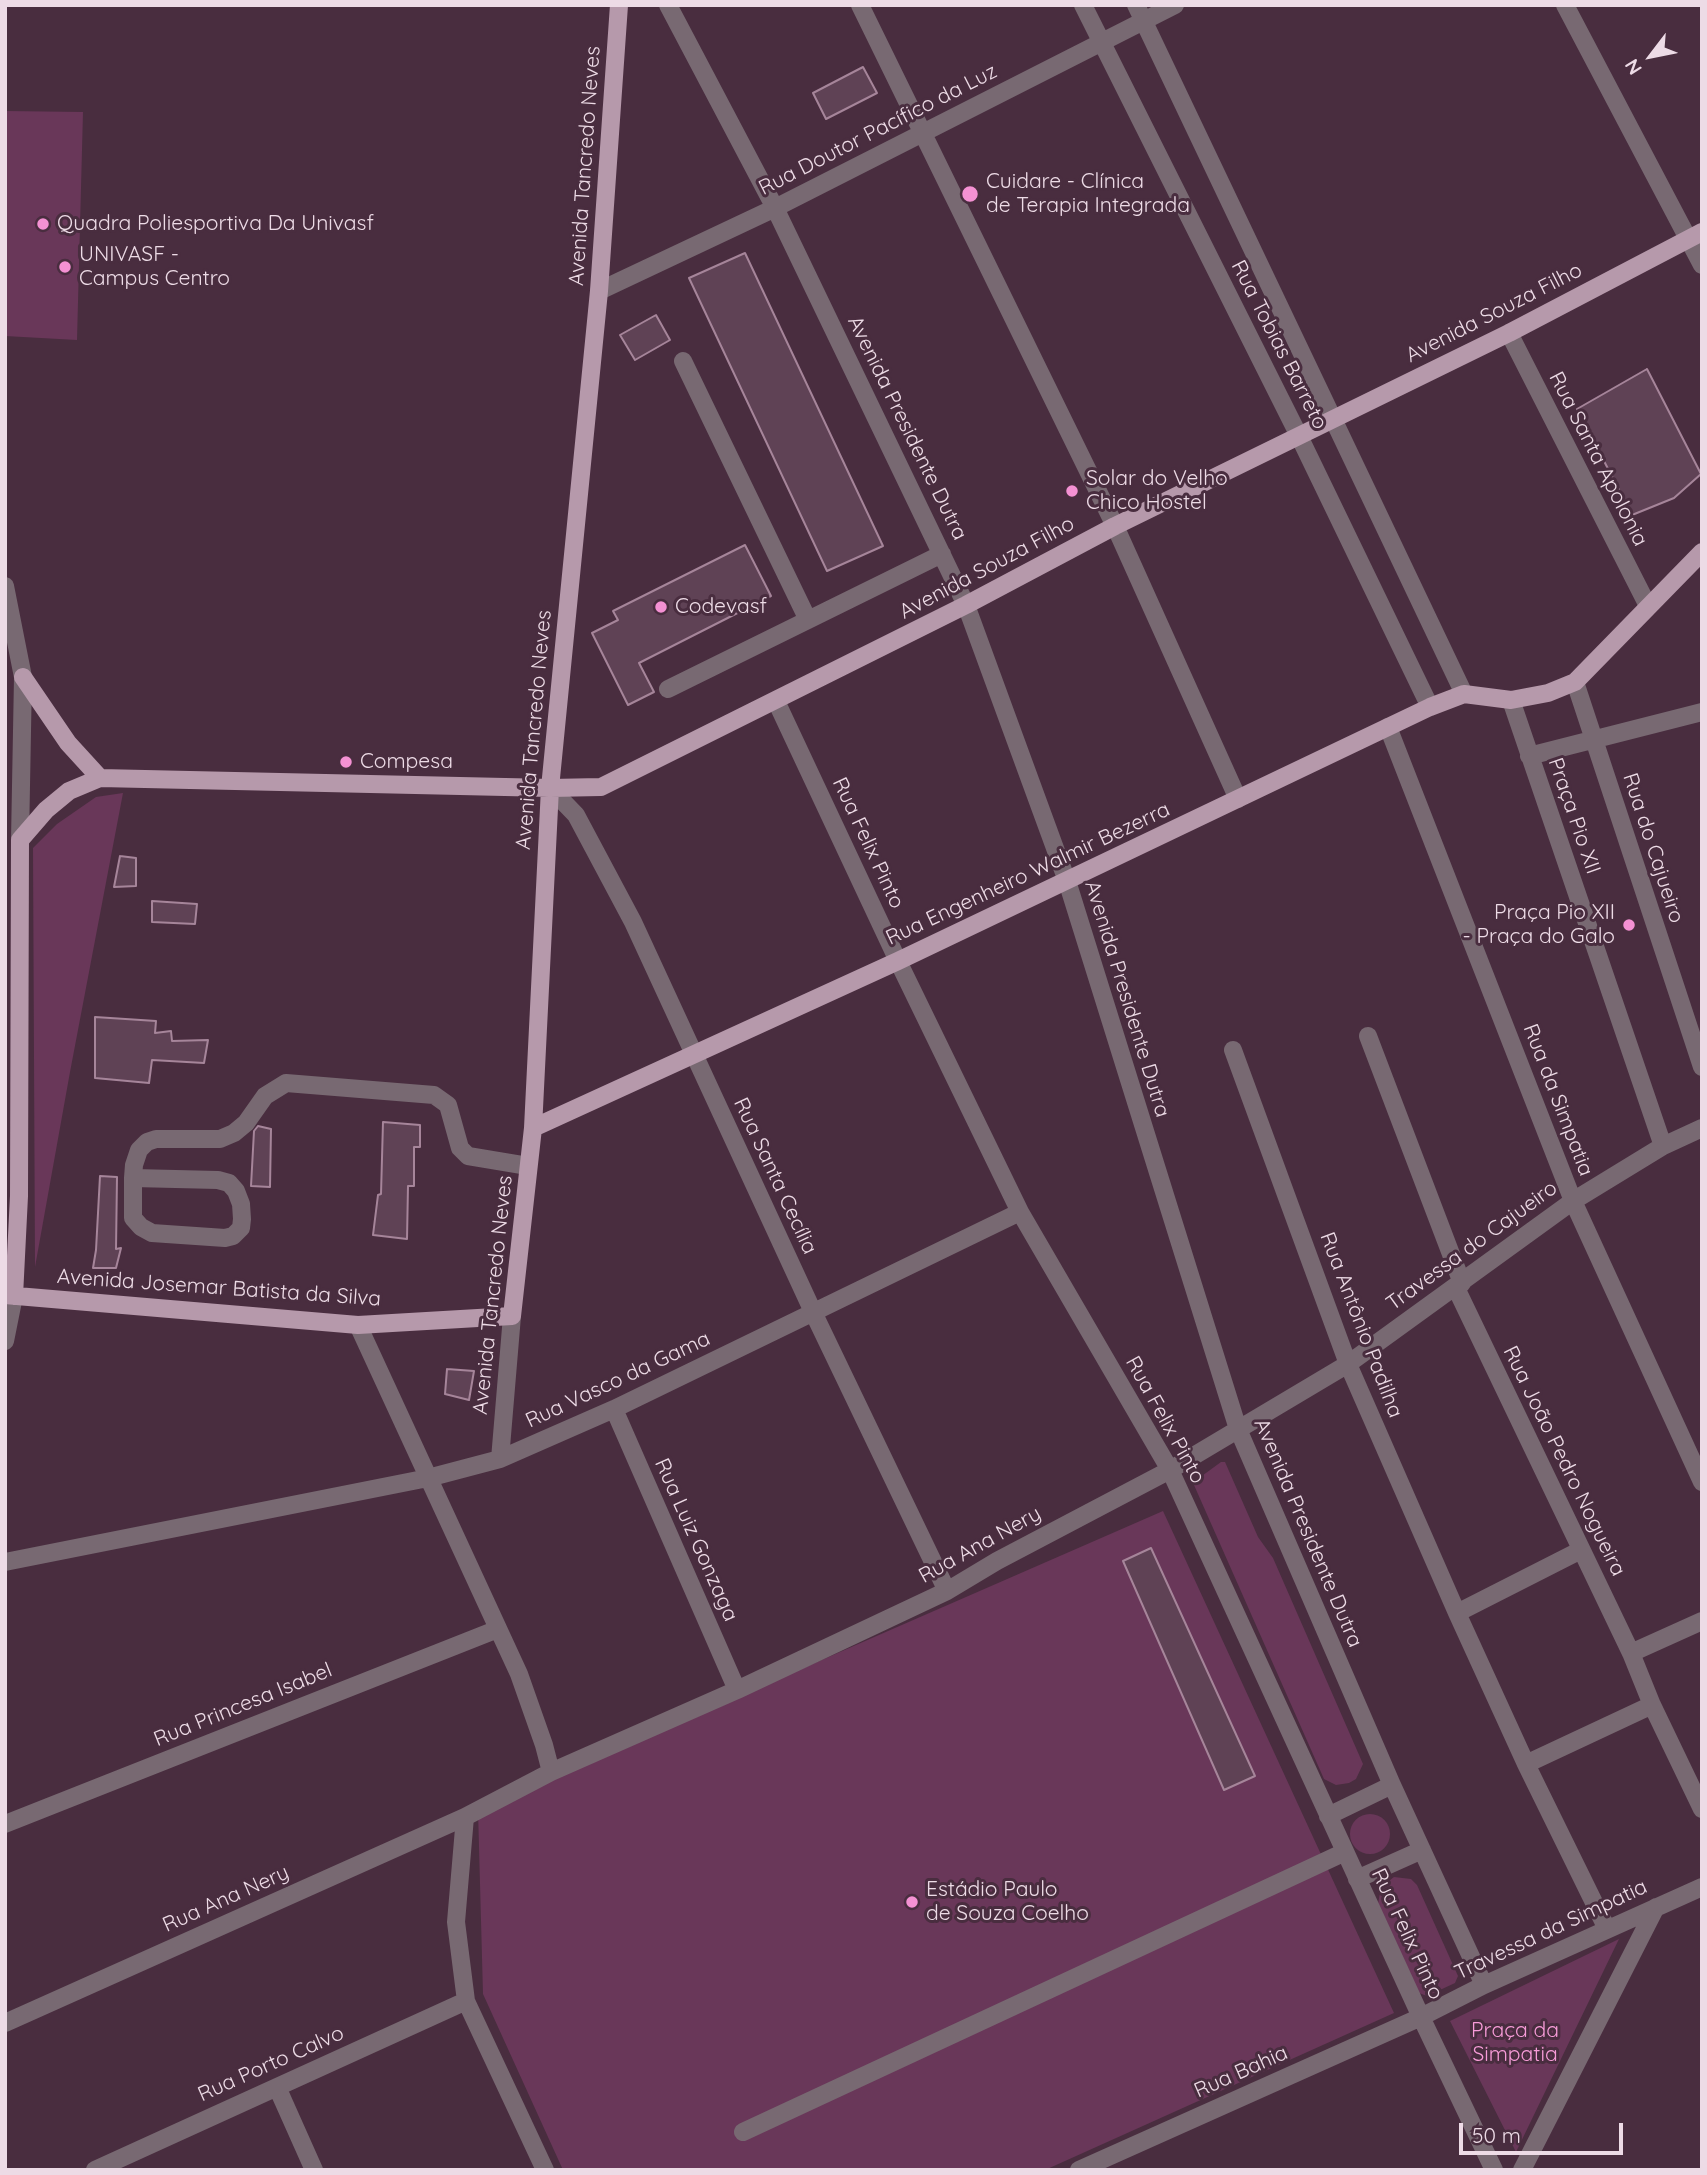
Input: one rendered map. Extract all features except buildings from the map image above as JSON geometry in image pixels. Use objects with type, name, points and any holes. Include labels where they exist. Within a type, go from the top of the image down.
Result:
[{"type":"main road","name":"Avenida Tancredo Neves","points":[[512,1316],[533,1128],[550,788],[599,291],[619,5]]},
{"type":"main road","name":"Avenida Souza Filho","points":[[100,778],[601,787],[966,606],[1115,526],[1508,333],[1695,236]]},
{"type":"main road","points":[[1574,682],[1702,552]]},
{"type":"main road","points":[[9,1295],[20,840],[46,810],[69,792],[100,778],[68,743],[23,677]]},
{"type":"main road","name":"Rua Engenheiro Walmir Bezerra","points":[[533,1128],[898,961],[1430,707],[1464,694],[1511,700],[1548,693],[1574,682]]},
{"type":"main road","name":"Avenida Josemar Batista da Silva","points":[[9,1295],[358,1325],[512,1316]]},
{"type":"street","name":"Avenida Presidente Dutra","points":[[668,5],[775,208],[966,606],[1067,881],[1238,1429],[1392,1785],[1484,1985]]},
{"type":"street","points":[[860,5],[1115,526],[1238,799]]},
{"type":"street","name":"Rua Tobias Barreto","points":[[1083,5],[1299,436],[1430,707]]},
{"type":"street","name":"Rua Doutor Pacífico da Luz","points":[[599,291],[775,208],[1102,44],[1140,13],[1175,5]]},
{"type":"street","points":[[1565,5],[1695,236],[1702,265]]},
{"type":"street","name":"Rua Tobias Barreto","points":[[1140,13],[1464,694]]},
{"type":"street","name":"Rua Santa Apolonia","points":[[1508,333],[1648,606]]},
{"type":"street","points":[[684,360],[808,620]]},
{"type":"street","points":[[668,689],[942,554]]},
{"type":"street","points":[[5,586],[23,677],[20,840]]},
{"type":"street","name":"Rua do Cajueiro","points":[[1574,682],[1702,1067]]},
{"type":"street","name":"Praça Pio XII","points":[[1511,700],[1663,1146]]},
{"type":"street","name":"Rua Felix Pinto","points":[[776,701],[1020,1212],[1170,1470],[1494,2170]]},
{"type":"street","points":[[1530,756],[1702,712]]},
{"type":"street","name":"Rua da Simpatia","points":[[1388,727],[1573,1201],[1702,1482]]},
{"type":"street","name":"Rua Santa Cecília","points":[[550,788],[576,815],[633,922],[814,1314],[947,1591]]},
{"type":"street","name":"Rua João Pedro Nogueira","points":[[1367,1036],[1459,1285],[1702,1809]]},
{"type":"street","name":"Rua Antônio Padilha","points":[[1233,1050],[1348,1364],[1457,1613],[1607,1929]]},
{"type":"street","points":[[133,1178],[218,1180],[229,1183],[236,1191],[241,1204],[241,1228],[233,1236],[225,1238],[152,1233],[141,1227],[133,1218],[133,1178],[134,1165],[139,1150],[147,1142],[156,1139],[220,1139],[234,1133],[246,1123],[265,1096],[286,1083],[434,1095],[448,1105],[460,1148],[468,1156],[528,1166]]},
{"type":"street","name":"Travessa do Cajueiro","points":[[1238,1429],[1348,1364],[1573,1201],[1663,1146],[1702,1128]]},
{"type":"street","name":"Rua Vasco da Gama","points":[[5,1562],[428,1478],[500,1459],[614,1409],[814,1314],[1020,1212]]},
{"type":"street","points":[[5,1341],[9,1295]]},
{"type":"street","name":"Avenida Tancredo Neves","points":[[500,1459],[512,1316]]},
{"type":"street","points":[[358,1325],[519,1674],[551,1772]]},
{"type":"street","name":"Rua Luiz Gonzaga","points":[[614,1409],[737,1690]]},
{"type":"street","name":"Rua Ana Nery","points":[[5,2023],[465,1816],[551,1772],[737,1690],[947,1591],[997,1561],[1170,1470],[1238,1429]]},
{"type":"street","points":[[1457,1613],[1581,1550]]},
{"type":"street","points":[[1631,1653],[1702,1621]]},
{"type":"street","name":"Rua Princesa Isabel","points":[[5,1824],[498,1629]]},
{"type":"street","points":[[1527,1764],[1652,1705]]},
{"type":"street","points":[[1328,1816],[1392,1785]]},
{"type":"street","points":[[465,1816],[456,1922],[466,2001],[545,2170]]},
{"type":"street","points":[[1357,1879],[1422,1850]]},
{"type":"street","points":[[743,2132],[1345,1852]]},
{"type":"street","name":"Travessa da Simpatia","points":[[1421,2017],[1484,1985],[1702,1887]]},
{"type":"street","points":[[1522,2170],[1656,1907]]},
{"type":"street","name":"Rua Porto Calvo","points":[[96,2170],[466,2001]]},
{"type":"street","name":"Rua Bahia","points":[[1079,2170],[1421,2017]]},
{"type":"street","points":[[276,2087],[313,2170]]},
{"type":"green space","name":"Quadra Poliesportiva Da Univasf","points":[[5,111],[83,112],[77,340],[5,336]]},
{"type":"green space","points":[[123,793],[35,1267],[33,848],[57,824],[96,797]]},
{"type":"green space","points":[[1221,1462],[1225,1462],[1258,1537],[1273,1558],[1363,1764],[1356,1779],[1349,1783],[1336,1785],[1324,1779],[1194,1485],[1195,1481]]},
{"type":"green space","name":"Estádio Paulo de Souza Coelho","points":[[1163,1511],[1394,2013],[1045,2170],[563,2170],[483,1994],[478,1810]]},
{"type":"green space","points":[[1370,1814],[1378,1815],[1384,1820],[1389,1826],[1389,1842],[1384,1848],[1378,1853],[1370,1854],[1362,1853],[1356,1848],[1351,1842],[1350,1834],[1351,1826],[1356,1820],[1362,1815]]},
{"type":"green space","points":[[1394,1877],[1411,1879],[1417,1885],[1458,1976],[1455,1983],[1427,1996],[1419,1993],[1378,1904],[1381,1887]]},
{"type":"green space","name":"Praça da Simpatia","points":[[1619,1939],[1516,2152],[1450,2021]]},
{"type":"place","name":"Cuidare - Clínica de Terapia Integrada","points":[[970,194]]},
{"type":"place","name":"Quadra Poliesportiva Da Univasf","points":[[43,224]]},
{"type":"place","name":"UNIVASF - Campus Centro","points":[[65,267]]},
{"type":"place","name":"Solar do Velho Chico Hostel","points":[[1072,491]]},
{"type":"place","name":"Codevasf","points":[[661,607]]},
{"type":"place","name":"Compesa","points":[[346,762]]},
{"type":"place","name":"Praça Pio XII - Praça do Galo","points":[[1629,925]]},
{"type":"place","name":"Estádio Paulo de Souza Coelho","points":[[912,1902]]}]
